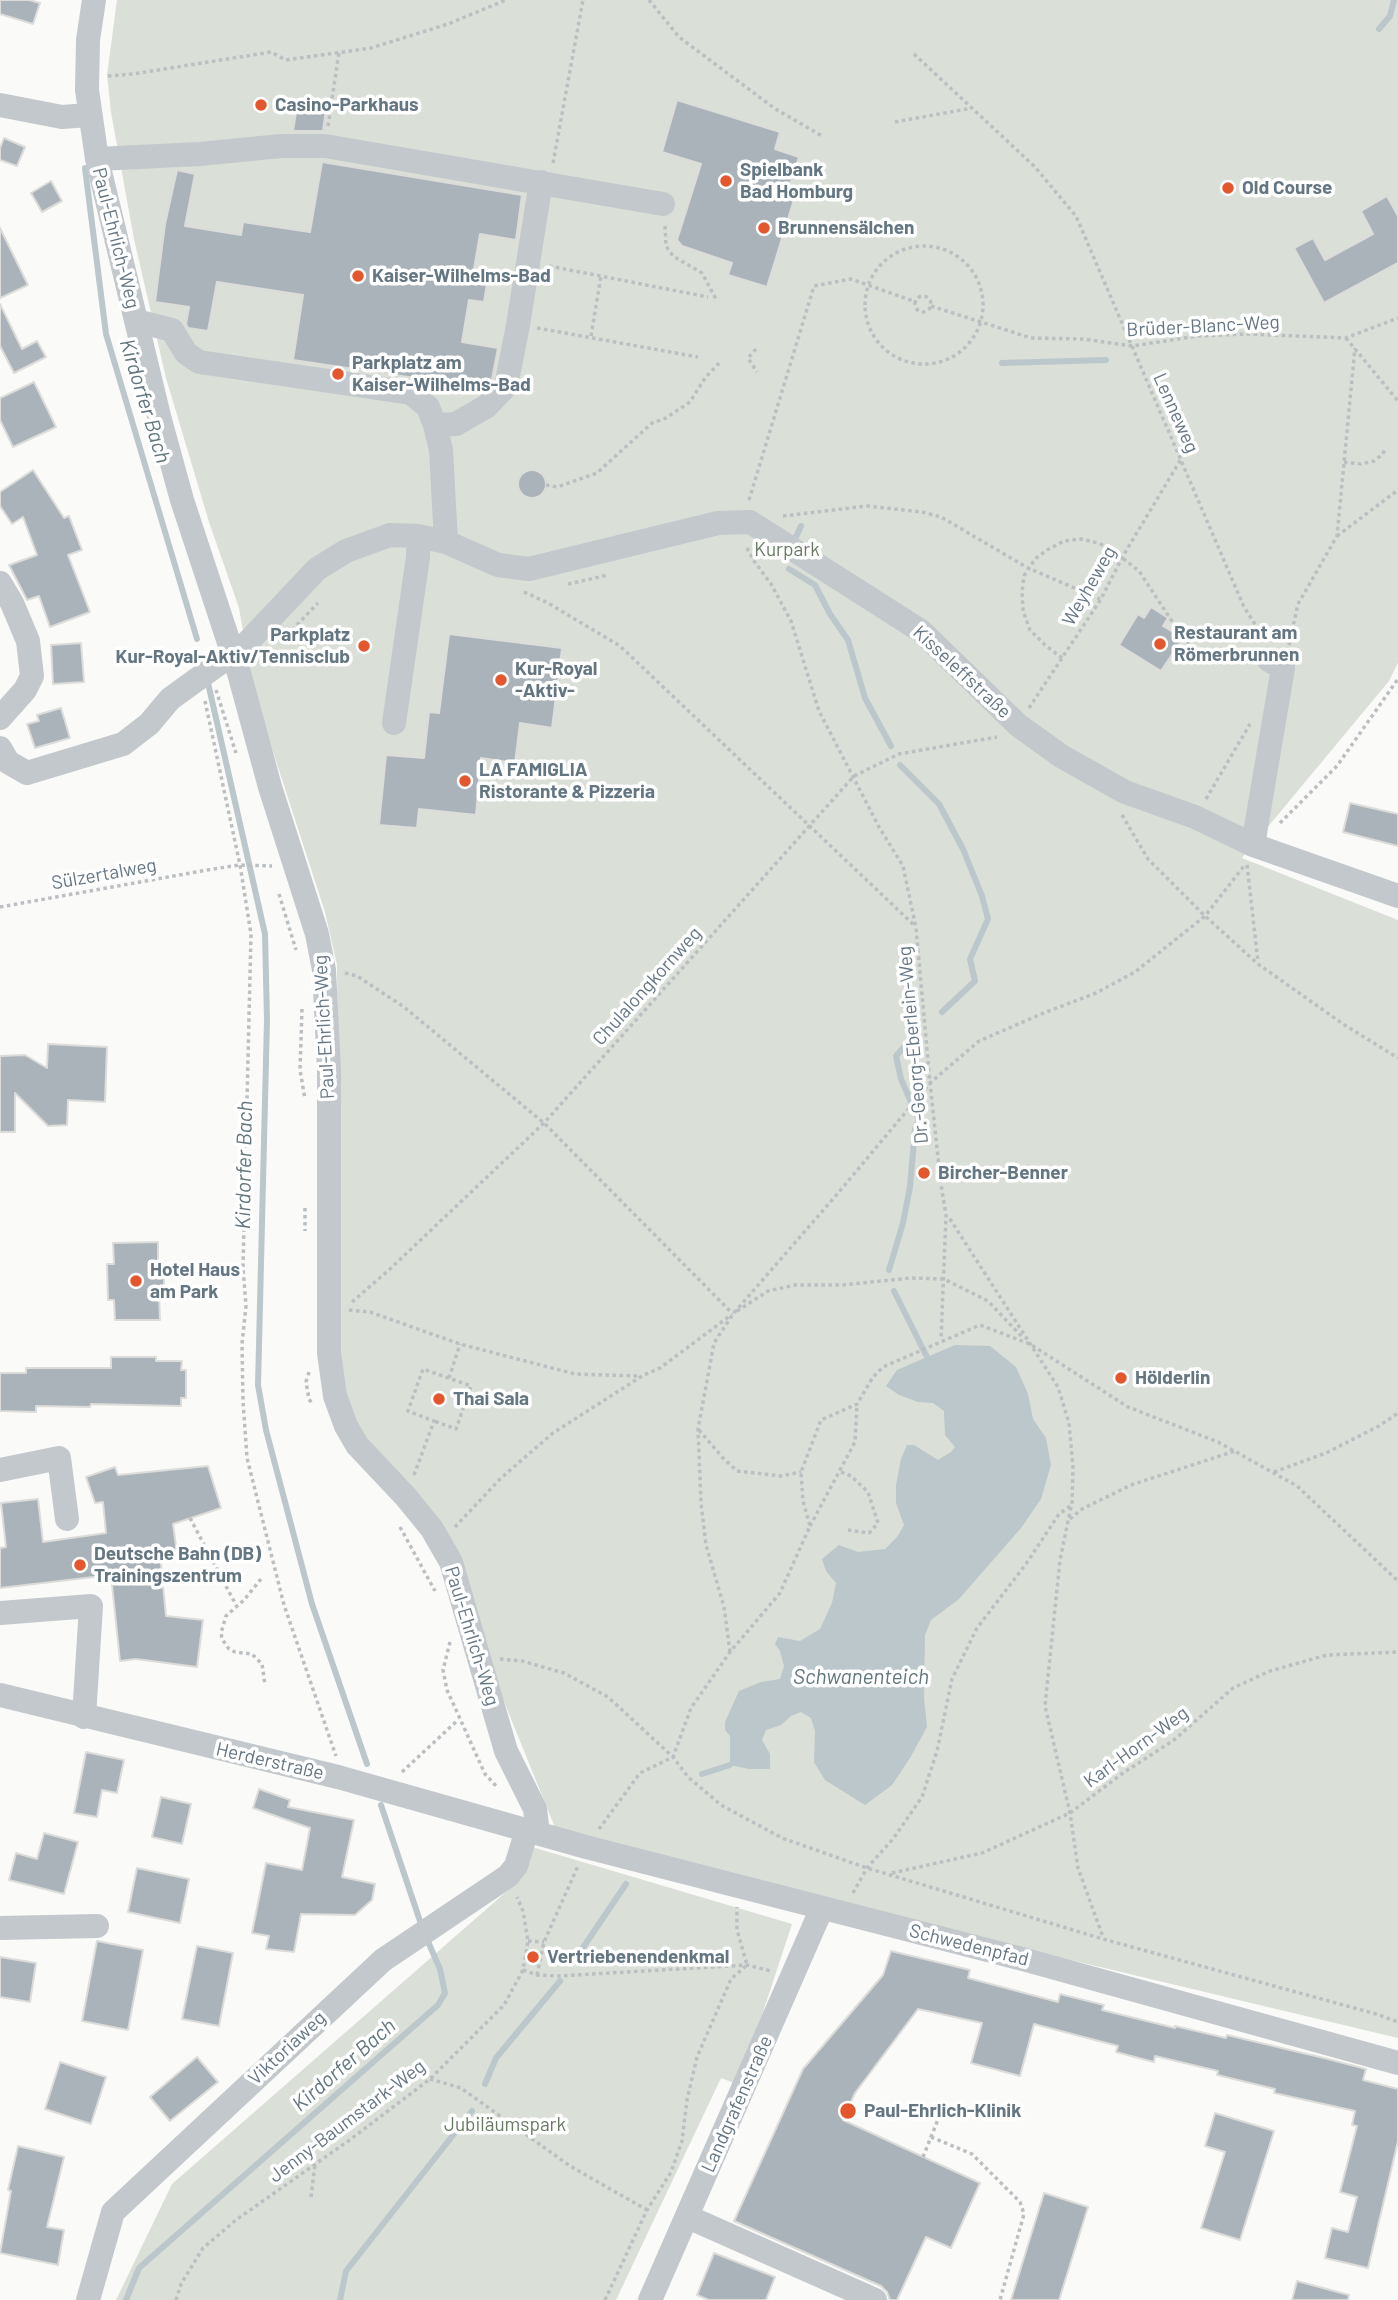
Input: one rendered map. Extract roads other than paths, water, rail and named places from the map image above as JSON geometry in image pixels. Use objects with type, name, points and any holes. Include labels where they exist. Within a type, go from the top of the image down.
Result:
[{"type":"street","name":"Paul-Ehrlich-Weg","points":[[94,0],[88,40],[87,77],[89,115],[97,159],[182,500],[233,654],[270,787],[317,934],[324,970],[329,1069],[329,1353],[338,1408],[357,1446],[400,1507],[441,1543],[451,1562],[506,1751],[536,1810],[533,1832]]},
{"type":"street","points":[[0,105],[62,117],[89,115]]},
{"type":"street","points":[[97,159],[200,154],[281,146],[325,146],[663,204]]},
{"type":"street","points":[[435,425],[456,425],[487,406],[506,386],[541,182]]},
{"type":"street","points":[[3,759],[27,773],[118,747],[141,732],[170,699],[246,644],[317,569],[346,551],[390,535],[418,536],[446,542],[441,450],[428,407],[411,393],[199,362],[186,353],[172,330],[137,321]]},
{"type":"street","name":"Kisseleffstraße","points":[[446,542],[498,565],[529,569],[718,523],[749,530],[921,631],[1008,731],[1061,756],[1125,792],[1195,817],[1251,854],[1398,896]]},
{"type":"street","points":[[394,723],[418,556],[418,536]]},
{"type":"street","points":[[0,583],[12,603],[28,641],[32,676],[25,690],[0,718]]},
{"type":"street","points":[[1251,854],[1276,664]]},
{"type":"street","points":[[0,1470],[59,1458],[67,1519]]},
{"type":"street","points":[[0,1613],[92,1606],[84,1717]]},
{"type":"street","name":"Herderstraße","points":[[0,1695],[338,1777],[533,1832]]},
{"type":"street","name":"Schwedenpfad","points":[[533,1832],[1026,1960],[1398,2063]]},
{"type":"street","name":"Viktoriaweg","points":[[88,2300],[113,2212],[383,1960],[508,1876],[533,1832]]},
{"type":"street","name":"Landgrafenstraße","points":[[650,2300],[832,1910]]},
{"type":"street","points":[[0,1928],[97,1926]]},
{"type":"street","points":[[688,2217],[875,2300]]},
{"type":"water","name":"Schwanenteich","points":[[955,1345],[990,1346],[1016,1367],[1028,1394],[1033,1419],[1046,1438],[1051,1465],[1041,1499],[1021,1528],[959,1599],[931,1620],[925,1635],[924,1698],[927,1727],[892,1785],[865,1805],[825,1780],[814,1762],[815,1731],[811,1718],[801,1712],[781,1725],[766,1730],[762,1740],[770,1754],[770,1769],[730,1765],[730,1736],[725,1730],[725,1722],[739,1691],[761,1682],[780,1679],[784,1666],[775,1644],[778,1637],[800,1641],[820,1629],[832,1603],[836,1583],[826,1571],[822,1559],[839,1545],[858,1552],[885,1549],[904,1525],[896,1503],[896,1485],[907,1445],[914,1445],[938,1460],[955,1447],[945,1435],[944,1411],[933,1403],[918,1402],[899,1395],[886,1386],[897,1370]]},
{"type":"waterway","name":"Kirdorfer Bach","points":[[1379,29],[1390,16],[1394,0]]},
{"type":"waterway","name":"Kirdorfer Bach","points":[[85,168],[106,334],[197,639]]},
{"type":"waterway","name":"Kirdorfer Bach","points":[[1002,363],[1106,360]]},
{"type":"waterway","points":[[795,539],[801,526]]},
{"type":"waterway","points":[[789,569],[815,585],[848,640],[865,698],[891,746]]},
{"type":"waterway","name":"Kirdorfer Bach","points":[[208,683],[265,934],[267,1020],[258,1385],[266,1430],[312,1604],[367,1764]]},
{"type":"waterway","points":[[900,765],[939,804],[963,849],[988,919],[970,959],[975,981],[942,1012]]},
{"type":"waterway","points":[[889,1270],[903,1223],[910,1187],[915,1129],[919,1120],[901,1079],[896,1056],[919,1030]]},
{"type":"waterway","points":[[894,1291],[927,1357]]},
{"type":"waterway","name":"Kirdorfer Bach","points":[[702,1774],[730,1765]]},
{"type":"waterway","name":"Kirdorfer Bach","points":[[381,1805],[422,1927]]},
{"type":"waterway","name":"Kirdorfer Bach","points":[[576,1958],[626,1884]]},
{"type":"waterway","name":"Kirdorfer Bach","points":[[126,2300],[139,2268],[438,2005],[445,1993],[440,1969],[426,1937]]},
{"type":"waterway","name":"Kirdorfer Bach","points":[[485,2084],[496,2058],[560,1981]]},
{"type":"waterway","name":"Kirdorfer Bach","points":[[340,2300],[346,2271],[472,2111]]},
{"type":"place","name":"Casino-Parkhaus","points":[[261,105]]},
{"type":"place","name":"Spielbank Bad Homburg","points":[[726,181]]},
{"type":"place","name":"Old Course","points":[[1228,188]]},
{"type":"place","name":"Brunnensälchen","points":[[764,228]]},
{"type":"place","name":"Kaiser-Wilhelms-Bad","points":[[358,276]]},
{"type":"place","name":"Parkplatz am Kaiser-Wilhelms-Bad","points":[[338,374]]},
{"type":"place","name":"Restaurant am Römerbrunnen","points":[[1160,644]]},
{"type":"place","name":"Parkplatz Kur-Royal-Aktiv/Tennisclub","points":[[364,646]]},
{"type":"place","name":"Kur-Royal -Aktiv-","points":[[501,680]]},
{"type":"place","name":"LA FAMIGLIA Ristorante & Pizzeria","points":[[465,781]]},
{"type":"place","name":"Bircher-Benner","points":[[924,1173]]},
{"type":"place","name":"Hotel Haus am Park","points":[[136,1281]]},
{"type":"place","name":"Hölderlin","points":[[1121,1378]]},
{"type":"place","name":"Thai Sala","points":[[439,1399]]},
{"type":"place","name":"Deutsche Bahn (DB) Trainingszentrum","points":[[80,1565]]},
{"type":"place","name":"Vertriebenendenkmal","points":[[533,1957]]},
{"type":"place","name":"Paul-Ehrlich-Klinik","points":[[848,2111]]},
{"type":"park label","name":"Kurpark","points":[[787,550]]},
{"type":"park label","name":"Jubiläumspark","points":[[505,2125]]}]
